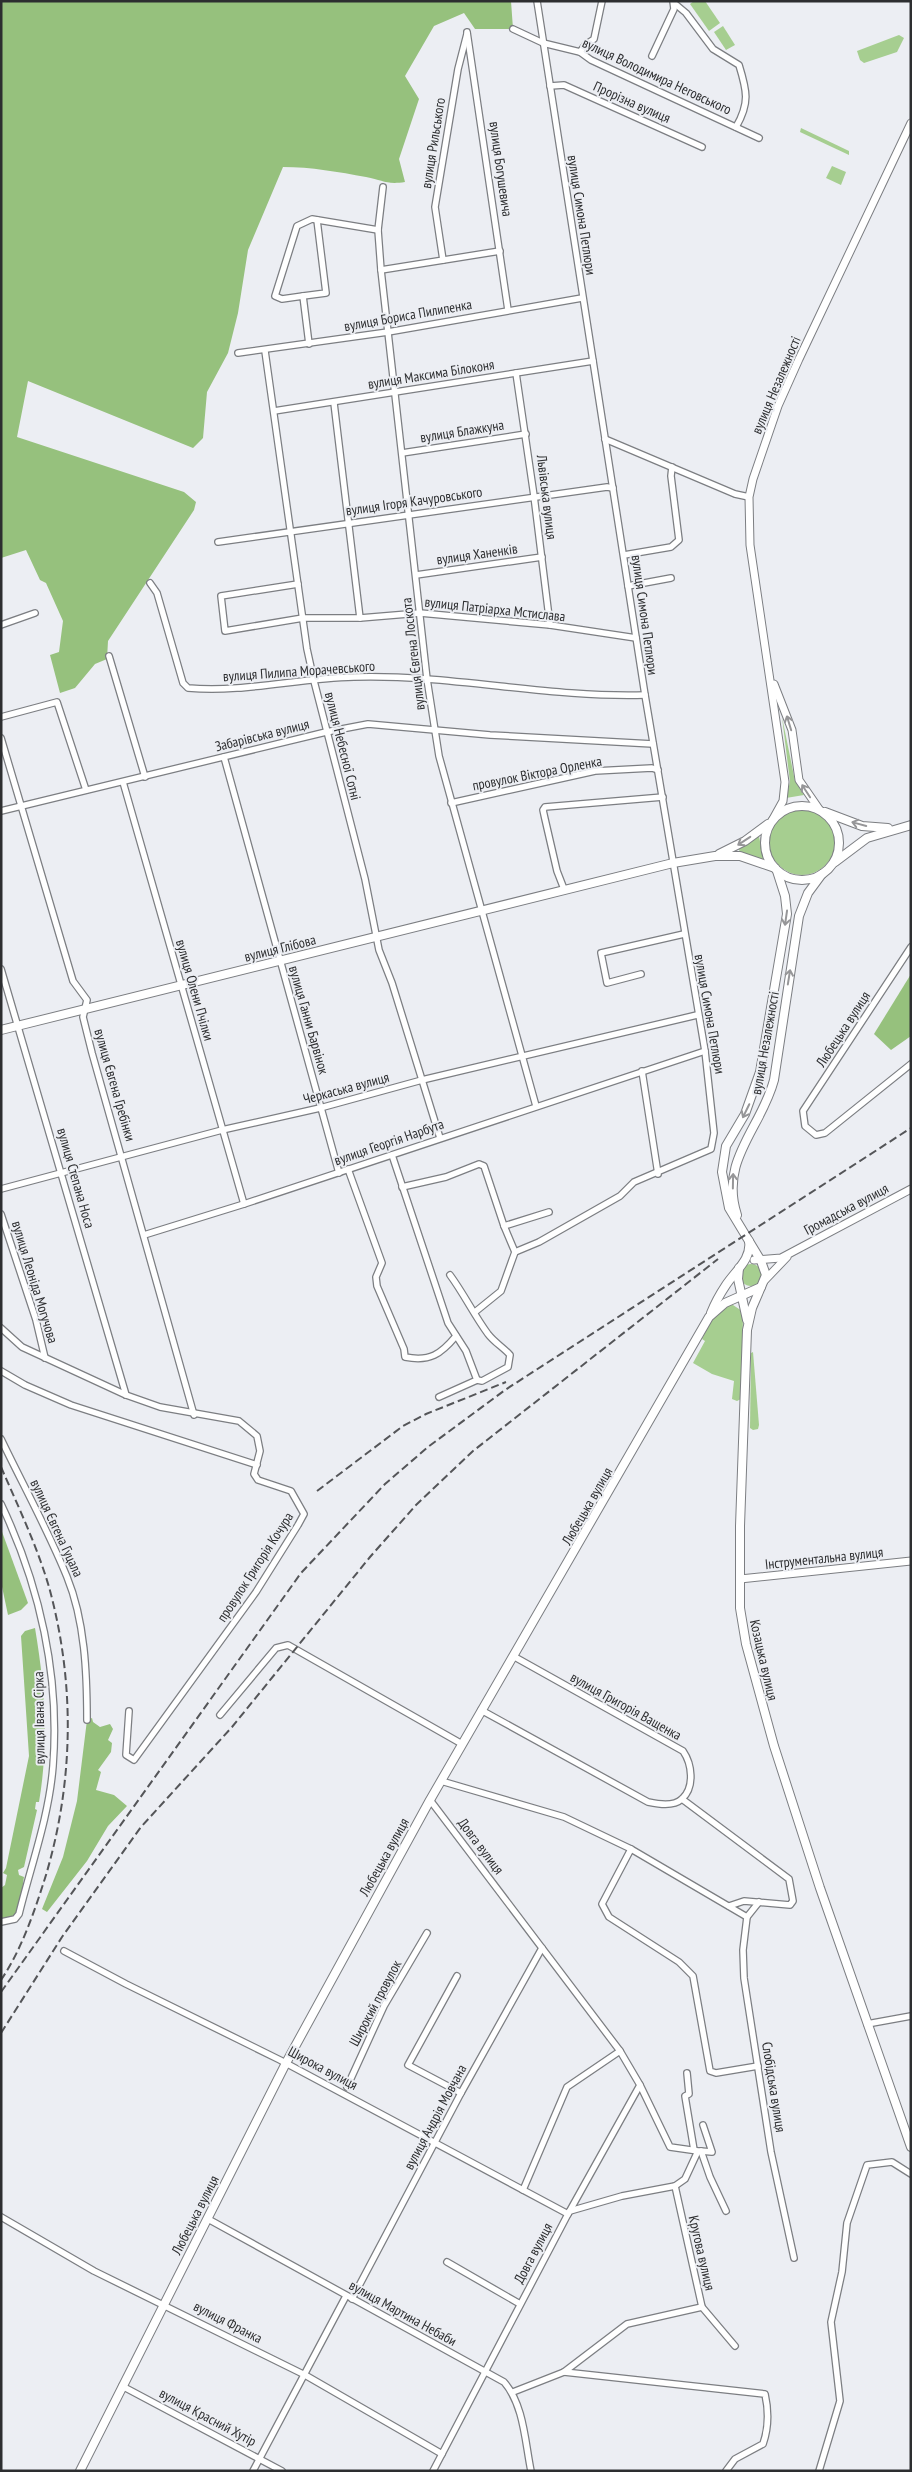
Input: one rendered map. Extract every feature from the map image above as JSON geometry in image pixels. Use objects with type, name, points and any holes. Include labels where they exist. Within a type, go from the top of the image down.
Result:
[{"type":"main road","points":[[772,821],[784,810],[798,805],[820,810],[862,826],[898,828]]},
{"type":"main road","name":"вулиця Незалежності","points":[[742,1229],[734,1203],[733,1171],[739,1152],[769,1100],[774,1080],[799,916],[808,892],[832,865],[838,851],[839,836],[833,821],[820,810]]},
{"type":"main road","name":"вулиця Незалежності","points":[[742,1229],[726,1198],[722,1172],[723,1156],[726,1146],[752,1098],[762,1063],[787,914],[785,896],[776,870],[767,856],[765,842],[772,821]]},
{"type":"main road","name":"вулиця Глібова","points":[[715,856],[746,841],[772,821]]},
{"type":"main road","points":[[832,865],[867,838],[911,826]]},
{"type":"main road","name":"вулиця Глібова","points":[[1,1030],[482,912],[564,889],[672,863],[715,856],[740,856],[776,870]]},
{"type":"main road","name":"вулиця Незалежності","points":[[776,870],[799,880],[822,874]]},
{"type":"main road","points":[[738,1279],[743,1287],[761,1285],[760,1263],[755,1249],[742,1229]]},
{"type":"main road","points":[[748,1325],[738,1279],[749,1251],[749,1241]]},
{"type":"main road","points":[[709,1317],[726,1285],[742,1265],[760,1263]]},
{"type":"main road","name":"Любецька вулиця","points":[[80,2471],[286,2063],[481,1710],[709,1317],[724,1303],[761,1285]]},
{"type":"main road","name":"Козацька вулиця","points":[[761,1285],[748,1325],[740,1579],[742,1626],[758,1694],[817,1879],[911,2147]]},
{"type":"main road","points":[[724,1303],[735,1302],[746,1313]]},
{"type":"street","name":"вулиця Симона Петлюри","points":[[515,1252],[539,1242],[620,1196],[634,1182],[658,1174],[711,1149],[714,1125],[705,1051],[697,1015],[645,695],[537,1]]},
{"type":"street","points":[[580,52],[585,44],[594,40],[602,1]]},
{"type":"street","points":[[652,56],[674,9],[673,2]]},
{"type":"street","points":[[673,2],[686,13],[713,49],[740,65],[745,83],[747,106],[736,127]]},
{"type":"street","name":"вулиця Володимира Неговського","points":[[513,29],[543,43],[580,52],[591,60],[759,138]]},
{"type":"street","name":"вулиця Богушевича","points":[[468,32],[508,310]]},
{"type":"street","name":"вулиця Рильського","points":[[443,260],[435,207],[458,68],[468,32]]},
{"type":"street","name":"Прорізна вулиця","points":[[550,86],[564,85],[702,147]]},
{"type":"street","name":"вулиця Незалежності","points":[[772,821],[783,801],[786,782],[770,674],[761,632],[750,545],[750,497],[755,468],[798,359],[911,124]]},
{"type":"street","name":"вулиця Євгена Лоскота","points":[[383,187],[378,230],[381,270],[427,679],[435,731],[451,803],[536,1106]]},
{"type":"street","points":[[317,220],[326,292],[282,299],[275,296],[297,226],[312,219],[378,230]]},
{"type":"street","points":[[381,270],[500,251]]},
{"type":"street","points":[[302,296],[309,344]]},
{"type":"street","name":"вулиця Бориса Пилипенка","points":[[238,353],[265,351],[388,332],[582,298]]},
{"type":"street","name":"вулиця Небесної Сотні","points":[[265,351],[303,618],[314,681],[365,879],[384,965],[392,983],[440,1138]]},
{"type":"street","name":"вулиця Максима Білоконя","points":[[274,411],[592,361]]},
{"type":"street","name":"Львівська вулиця","points":[[516,373],[526,434],[550,626]]},
{"type":"street","points":[[334,403],[350,522],[360,618]]},
{"type":"street","name":"вулиця Блажкуна","points":[[402,453],[526,434]]},
{"type":"street","points":[[605,438],[739,496],[750,497]]},
{"type":"street","points":[[624,555],[671,547],[679,540],[671,476],[672,467]]},
{"type":"street","name":"вулиця Ігоря Качуровського","points":[[218,542],[291,533],[350,522],[534,496],[607,487],[613,488]]},
{"type":"street","name":"вулиця Ханенків","points":[[416,575],[542,557]]},
{"type":"street","points":[[628,586],[671,578]]},
{"type":"street","name":"вулиця Пилипа Морачевського","points":[[150,583],[157,593],[183,683],[188,688],[235,689],[353,677],[427,679],[596,696],[645,695]]},
{"type":"street","name":"вулиця Патріарха Мстислава","points":[[298,584],[221,596],[225,631],[303,618],[360,618],[420,613],[550,626],[636,638]]},
{"type":"street","points":[[1,625],[35,613]]},
{"type":"street","points":[[109,656],[145,776]]},
{"type":"street","name":"вулиця Незалежності","points":[[770,674],[792,730],[799,780],[820,810]]},
{"type":"street","points":[[1,717],[57,702],[86,790]]},
{"type":"street","name":"Забарівська вулиця","points":[[1,811],[326,732],[368,724],[435,731],[653,744]]},
{"type":"street","name":"вулиця Євгена Гребінки","points":[[1,738],[73,981],[87,1000],[83,1017],[92,1053],[194,1415]]},
{"type":"street","name":"вулиця Ганни Барвінок","points":[[224,757],[339,1172]]},
{"type":"street","name":"провулок Віктора Орленка","points":[[451,803],[595,772],[652,768],[658,770]]},
{"type":"street","name":"вулиця Олени Пчілки","points":[[123,782],[244,1204]]},
{"type":"street","points":[[564,889],[557,872],[544,818],[543,810],[545,807],[663,798]]},
{"type":"street","points":[[641,974],[608,983],[601,953],[684,934]]},
{"type":"street","name":"Любецька вулиця","points":[[911,947],[803,1111],[805,1126],[816,1135],[825,1133],[911,1064]]},
{"type":"street","name":"вулиця Степана Носа","points":[[1,969],[126,1395]]},
{"type":"street","name":"Черкаська вулиця","points":[[1,1188],[222,1130],[320,1108],[522,1055],[697,1015]]},
{"type":"street","name":"вулиця Георгія Нарбута","points":[[144,1235],[244,1204],[642,1070],[705,1051]]},
{"type":"street","points":[[642,1070],[658,1174]]},
{"type":"street","points":[[392,1155],[448,1323],[466,1351],[477,1380]]},
{"type":"street","points":[[402,1187],[446,1177],[479,1164],[484,1166],[504,1226],[515,1252],[501,1291],[475,1312]]},
{"type":"street","points":[[348,1169],[382,1263],[376,1277],[377,1286],[404,1349],[405,1357],[427,1358],[439,1354],[456,1336]]},
{"type":"street","name":"Громадська вулиця","points":[[793,1252],[911,1189]]},
{"type":"street","points":[[504,1226],[549,1212]]},
{"type":"street","name":"вулиця Леоніда Могучова","points":[[1,1214],[36,1320],[44,1358]]},
{"type":"street","points":[[755,1249],[762,1256],[771,1260]]},
{"type":"street","points":[[760,1263],[793,1252]]},
{"type":"street","points":[[761,1285],[793,1252]]},
{"type":"street","points":[[439,1397],[477,1380],[482,1381],[508,1367],[510,1363],[510,1355],[505,1349],[498,1347],[486,1332],[450,1275]]},
{"type":"street","name":"провулок Григорія Кочура","points":[[1,1328],[22,1347],[126,1395],[160,1407],[194,1415],[239,1421],[257,1436],[260,1451],[254,1474],[258,1480],[292,1491],[304,1514],[256,1592],[134,1760],[126,1755],[129,1711]]},
{"type":"street","points":[[1,1371],[25,1385],[71,1405],[257,1465]]},
{"type":"street","name":"вулиця Євгена Гуцала","points":[[1,1439],[68,1578],[83,1639],[87,1676],[87,1720]]},
{"type":"street","name":"вулиця Івана Сірка","points":[[1,1504],[38,1598],[51,1672],[54,1716],[53,1767],[47,1806],[31,1869],[19,1914],[15,1919],[1,1922]]},
{"type":"street","name":"Інструментальна вулиця","points":[[740,1579],[911,1562]]},
{"type":"street","points":[[220,1715],[276,1648],[288,1645],[462,1744]]},
{"type":"street","name":"вулиця Григорія Ващенка","points":[[513,1656],[683,1752],[690,1764],[691,1778],[689,1788],[682,1799]]},
{"type":"street","points":[[481,1710],[648,1802],[668,1805],[682,1799],[788,1879],[792,1901],[790,1905],[744,1901],[729,1906]]},
{"type":"street","points":[[441,1781],[564,1818],[631,1849],[747,1917],[759,1902]]},
{"type":"street","name":"Довга вулиця","points":[[430,1800],[620,2050],[640,2085],[520,2304],[433,2471]]},
{"type":"street","points":[[631,1849],[602,1904],[604,1911],[623,1927],[679,1962],[693,1976],[710,2071],[716,2073],[758,2066]]},
{"type":"street","name":"Слобідська вулиця","points":[[747,1917],[743,1950],[744,1978],[773,2160],[794,2258]]},
{"type":"street","name":"Широкий провулок","points":[[347,2087],[384,2006],[427,1933]]},
{"type":"street","name":"вулиця Андрія Мовчана","points":[[253,2471],[542,1948]]},
{"type":"street","name":"Широка вулиця","points":[[64,1950],[286,2063],[569,2213]]},
{"type":"street","points":[[457,1976],[408,2065],[461,2093]]},
{"type":"street","points":[[867,2024],[911,2016]]},
{"type":"street","points":[[523,2190],[567,2087],[620,2050]]},
{"type":"street","points":[[687,2073],[689,2094],[685,2096],[698,2151],[726,2210]]},
{"type":"street","points":[[640,2085],[670,2147],[712,2152],[702,2125]]},
{"type":"street","points":[[569,2213],[622,2196],[675,2186],[685,2179],[698,2151]]},
{"type":"street","points":[[819,2471],[840,2400],[831,2322],[842,2272],[847,2224],[868,2165],[892,2162],[911,2174]]},
{"type":"street","name":"Кругова вулиця","points":[[513,2392],[564,2372],[584,2359],[627,2324],[702,2307],[675,2186]]},
{"type":"street","name":"вулиця Франка","points":[[1,2217],[94,2271],[305,2376],[442,2454]]},
{"type":"street","name":"вулиця Мартина Небаби","points":[[208,2219],[504,2382],[513,2392]]},
{"type":"street","points":[[447,2262],[520,2304]]},
{"type":"street","points":[[702,2307],[735,2346]]},
{"type":"street","name":"Кругова вулиця","points":[[564,2372],[765,2394],[768,2410],[767,2432],[763,2444],[735,2459],[726,2471]]},
{"type":"street","name":"вулиця Красний Хутір","points":[[122,2386],[282,2471]]},
{"type":"street","points":[[513,2392],[518,2404],[531,2471]]},
{"type":"green space","points":[[1,1],[511,1],[513,29],[475,29],[464,13],[434,26],[405,76],[419,99],[399,159],[405,182],[389,183],[335,172],[283,167],[248,250],[238,313],[228,353],[207,392],[203,438],[193,448],[28,381],[17,437],[184,492],[196,502],[194,510],[108,641],[107,659],[95,664],[75,688],[60,693],[50,655],[59,652],[63,621],[46,583],[40,580],[26,550],[1,558]]},
{"type":"green space","points":[[694,1],[705,1],[720,23],[709,31],[690,4]]},
{"type":"green space","points":[[723,26],[735,45],[726,50],[714,32]]},
{"type":"green space","points":[[899,35],[904,38],[897,52],[864,63],[860,60],[857,51]]},
{"type":"green space","points":[[801,128],[849,151],[849,155],[800,132]]},
{"type":"green space","points":[[832,166],[846,172],[841,185],[826,178]]},
{"type":"green space","points":[[782,717],[795,781],[804,795],[786,798],[790,782]]},
{"type":"green space","points":[[802,809],[815,812],[825,819],[832,829],[835,842],[832,855],[825,865],[815,872],[802,875],[789,872],[779,865],[772,855],[769,842],[772,829],[779,819],[789,812]]},
{"type":"green space","points":[[759,836],[764,862],[740,854],[739,849]]},
{"type":"green space","points":[[911,974],[911,1036],[891,1050],[874,1034]]},
{"type":"green space","points":[[751,1264],[759,1267],[762,1275],[759,1283],[751,1286],[743,1283],[740,1275],[743,1267]]},
{"type":"green space","points":[[733,1305],[742,1311],[743,1318],[741,1399],[737,1401],[732,1399],[734,1381],[712,1374],[693,1363],[705,1341],[702,1339],[714,1317],[722,1308]]},
{"type":"green space","points":[[753,1352],[759,1425],[758,1429],[753,1430],[750,1428],[751,1353]]},
{"type":"green space","points":[[1,1529],[28,1603],[21,1610],[8,1615],[1,1582]]},
{"type":"green space","points":[[35,1628],[43,1693],[45,1737],[42,1780],[39,1802],[36,1802],[35,1809],[37,1810],[24,1867],[18,1870],[19,1875],[24,1877],[20,1904],[14,1915],[1,1919],[1,1888],[5,1885],[7,1875],[3,1873],[6,1868],[29,1756],[21,1636],[25,1631]]},
{"type":"green space","points":[[92,1718],[93,1722],[100,1727],[110,1724],[113,1729],[108,1740],[112,1743],[111,1752],[98,1770],[101,1772],[96,1790],[114,1795],[127,1806],[108,1826],[87,1861],[47,1912],[42,1909],[63,1857],[77,1801],[87,1720]]},
{"type":"railway","points":[[1,1992],[301,1573],[385,1484],[428,1447],[505,1390],[911,1128]]},
{"type":"railway","points":[[1,2033],[62,1937],[141,1827],[232,1727],[370,1557],[416,1505],[473,1451],[718,1259]]},
{"type":"railway","points":[[317,1491],[403,1426],[426,1414],[506,1382]]},
{"type":"railway","points":[[1,1467],[33,1541],[49,1587],[63,1659],[68,1731],[62,1803],[46,1875],[22,1942],[1,1980]]}]
